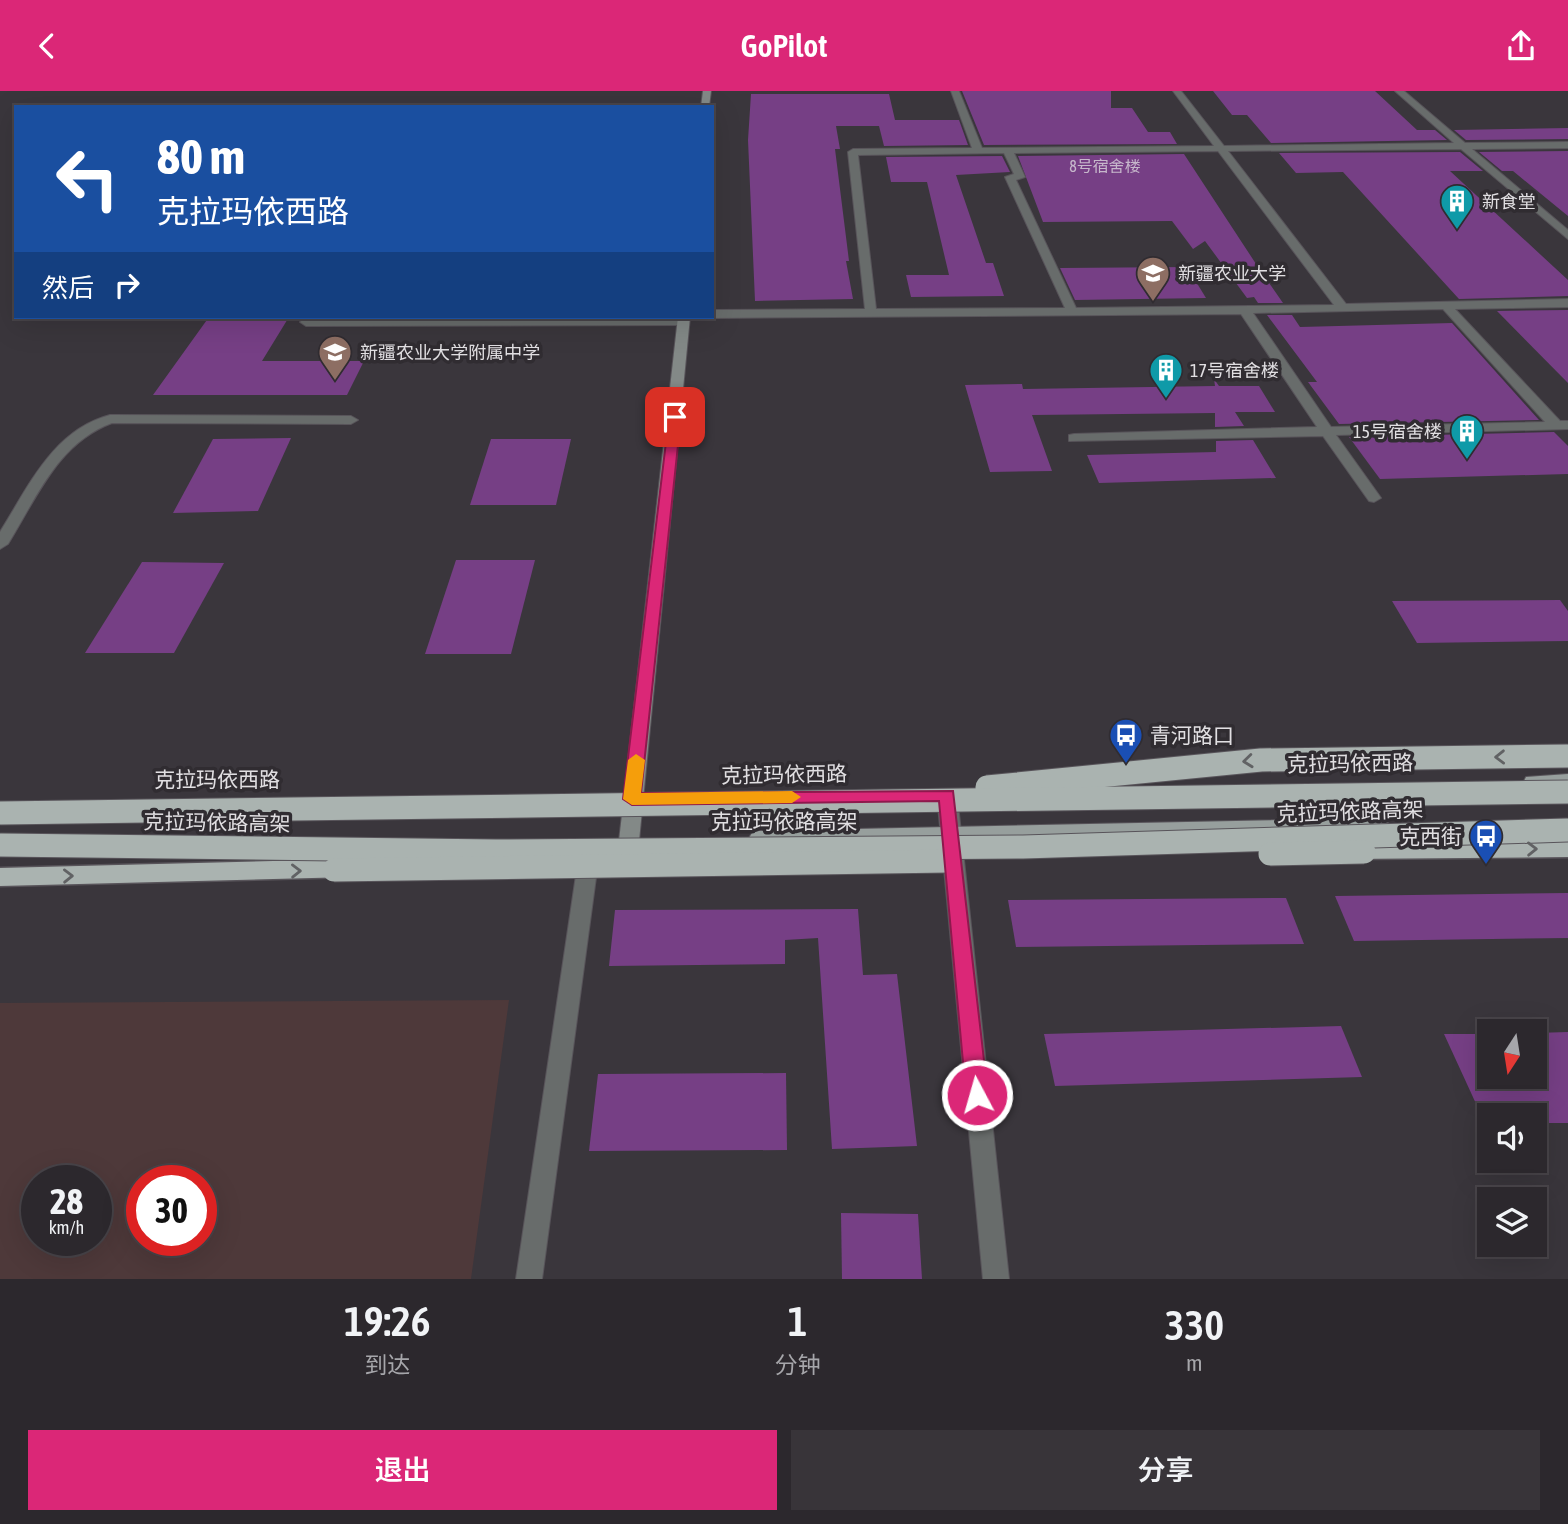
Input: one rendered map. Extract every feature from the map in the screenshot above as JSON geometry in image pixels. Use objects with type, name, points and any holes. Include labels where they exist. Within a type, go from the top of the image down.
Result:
[{"type":"highway","points":[[843,801],[1261,760],[1568,756]]},
{"type":"highway","name":"克拉玛依路高架","points":[[0,813],[623,807],[843,801],[1568,792]]},
{"type":"highway","name":"克拉玛依路高架","points":[[0,843],[496,851],[1023,847],[1568,828]]},
{"type":"highway","points":[[1023,847],[1364,852]]},
{"type":"highway","points":[[0,877],[1568,849]]},
{"type":"highway","points":[[334,870],[496,851]]},
{"type":"main road","points":[[629,841],[684,319]]},
{"type":"main road","name":"克拉玛依西路","points":[[0,803],[947,795],[1568,781]]},
{"type":"main road","points":[[0,843],[629,841],[1280,825],[1568,828]]},
{"type":"street","points":[[955,91],[978,151]]},
{"type":"street","points":[[1177,91],[1343,308]]},
{"type":"street","points":[[1399,91],[1568,236]]},
{"type":"street","points":[[871,313],[853,152],[1568,145]]},
{"type":"street","points":[[1009,151],[1020,177],[1010,177],[1072,311]]},
{"type":"street","points":[[714,314],[1245,310],[1568,303]]},
{"type":"street","points":[[1446,306],[1563,426]]},
{"type":"street","points":[[1245,310],[1281,367],[1374,498]]},
{"type":"street","points":[[306,322],[684,319]]},
{"type":"street","points":[[0,544],[59,450],[86,428],[110,419],[351,420]]},
{"type":"street","points":[[1074,437],[1563,426]]},
{"type":"street","points":[[947,795],[996,1279]]},
{"type":"street","points":[[529,1279],[591,841]]},
{"type":"shaded area","points":[[509,1000],[471,1279],[0,1279],[0,1003]]},
{"type":"building","points":[[962,91],[1111,91],[1111,108],[1132,108],[1148,132],[1170,132],[1177,144],[984,145]]},
{"type":"building","points":[[1213,91],[1375,91],[1417,130],[1435,130],[1447,140],[1271,143],[1247,115],[1232,115]]},
{"type":"building","points":[[751,94],[889,94],[895,120],[959,120],[968,145],[884,146],[879,126],[836,126],[840,149],[835,149],[849,261],[846,261],[853,299],[755,301],[748,140]]},
{"type":"building","points":[[1568,128],[1568,139],[1466,140],[1454,130]]},
{"type":"building","points":[[1568,151],[1568,216],[1513,171],[1502,171],[1479,152]]},
{"type":"building","name":"新食堂","points":[[1460,152],[1483,171],[1450,171],[1568,280],[1568,296],[1459,299],[1343,172],[1296,173],[1279,153]]},
{"type":"building","points":[[1184,154],[1283,303],[1258,303],[1254,297],[1247,298],[1205,241],[1193,249],[1172,221],[1043,222],[1018,156]]},
{"type":"building","points":[[1002,156],[1010,172],[956,175],[986,263],[993,263],[1004,296],[911,297],[906,275],[949,275],[927,182],[891,182],[886,157]]},
{"type":"building","points":[[1187,267],[1206,298],[1075,300],[1060,268]]},
{"type":"building","points":[[1568,310],[1568,383],[1497,311]]},
{"type":"building","points":[[1267,315],[1292,315],[1300,327],[1452,323],[1539,420],[1339,424],[1308,382],[1317,382]]},
{"type":"building","points":[[208,319],[288,319],[262,361],[364,361],[347,395],[153,395]]},
{"type":"building","points":[[1214,379],[1219,386],[1259,386],[1275,412],[1235,412],[1244,426],[1215,427],[1215,413],[1032,415],[1052,471],[990,472],[965,385],[1022,384],[1023,389],[1215,386]]},
{"type":"building","name":"15号宿舍楼","points":[[1554,432],[1568,446],[1568,474],[1380,479],[1349,437]]},
{"type":"building","points":[[291,438],[258,511],[173,513],[213,439]]},
{"type":"building","points":[[491,439],[571,439],[556,505],[470,505]]},
{"type":"building","points":[[1253,440],[1276,478],[1099,483],[1087,455],[1216,452],[1216,441]]},
{"type":"building","points":[[456,560],[535,560],[511,654],[425,654]]},
{"type":"building","points":[[142,562],[224,563],[174,653],[85,653]]},
{"type":"building","points":[[1560,600],[1568,611],[1568,641],[1417,643],[1392,601]]},
{"type":"building","points":[[1568,893],[1568,938],[1354,941],[1335,896]]},
{"type":"building","points":[[1286,898],[1304,944],[1016,947],[1008,900]]},
{"type":"building","points":[[858,909],[863,975],[897,974],[917,1146],[832,1149],[818,938],[785,940],[785,964],[609,966],[615,910]]},
{"type":"building","points":[[1341,1026],[1362,1077],[1055,1086],[1044,1034]]},
{"type":"building","points":[[1568,1032],[1568,1123],[1547,1123],[1547,1103],[1477,1103],[1477,1106],[1444,1034],[1477,1034],[1477,1089],[1547,1089],[1547,1033]]},
{"type":"building","points":[[786,1073],[787,1150],[589,1151],[598,1074]]},
{"type":"building","points":[[841,1213],[918,1214],[922,1279],[842,1279]]},
{"type":"slow traffic","points":[[636,760],[632,799],[792,797]]},
{"type":"place","name":"新食堂","points":[[1457,231]]},
{"type":"place","name":"新疆农业大学","points":[[1153,303]]},
{"type":"place","name":"新疆农业大学附属中学","points":[[335,382]]},
{"type":"place","name":"17号宿舍楼","points":[[1166,400]]},
{"type":"place","name":"15号宿舍楼","points":[[1467,461]]},
{"type":"place","name":"青河路口","points":[[1126,765]]},
{"type":"place","name":"克西街","points":[[1486,866]]},
{"type":"route","points":[[675,417],[632,799],[947,795],[977,1095]]}]
